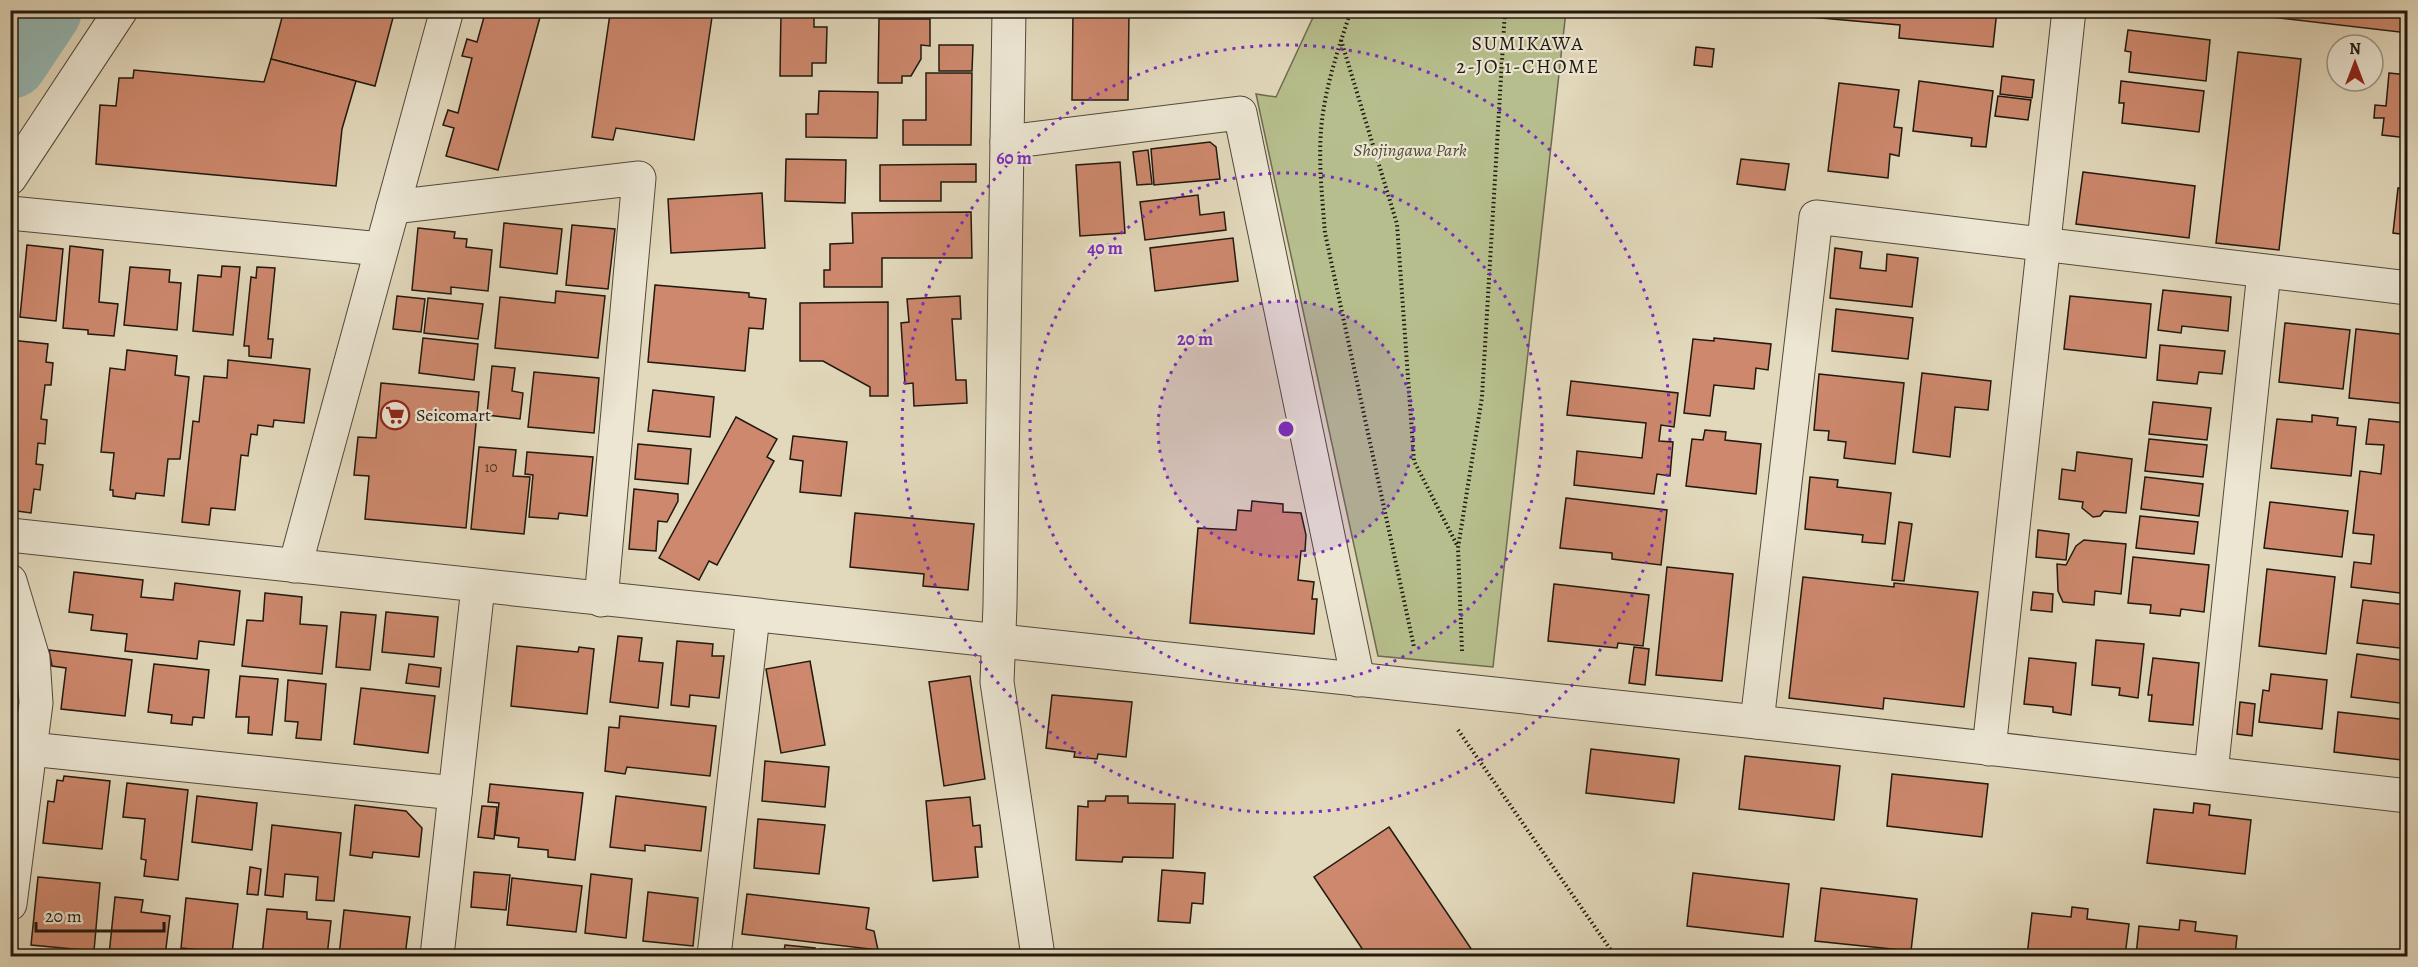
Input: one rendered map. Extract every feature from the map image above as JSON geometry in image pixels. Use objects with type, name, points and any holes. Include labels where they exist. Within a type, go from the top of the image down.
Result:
[{"type":"street","points":[[10,178],[121,10]]},
{"type":"street","points":[[295,566],[447,10]]},
{"type":"street","points":[[1009,10],[997,682],[1038,957]]},
{"type":"street","points":[[1989,749],[2069,10]]},
{"type":"street","points":[[1007,142],[1240,113],[1358,680]]},
{"type":"street","points":[[393,207],[639,178],[602,600]]},
{"type":"street","points":[[10,213],[381,249]]},
{"type":"street","points":[[1757,722],[1816,217],[2408,288]]},
{"type":"street","points":[[2211,773],[2264,272]]},
{"type":"street","points":[[10,536],[1757,722],[2408,796]]},
{"type":"street","points":[[10,581],[33,658],[36,703],[13,864],[10,904]]},
{"type":"street","points":[[437,957],[478,587]]},
{"type":"street","points":[[714,957],[753,616]]},
{"type":"street","points":[[30,749],[455,793]]},
{"type":"path","points":[[1351,10],[1330,78],[1322,115],[1321,186],[1325,233],[1415,653],[1447,690],[1476,758],[1615,957]]},
{"type":"path","points":[[1447,690],[1458,548],[1482,397],[1505,10]]},
{"type":"path","points":[[1341,40],[1397,224],[1414,461],[1458,548]]},
{"type":"green space","name":"Shojingawa Park","points":[[1316,11],[1566,11],[1493,667],[1378,656],[1256,94],[1276,97]]},
{"type":"building","points":[[284,10],[395,10],[375,86],[271,59]]},
{"type":"building","points":[[486,10],[542,10],[498,170],[446,156],[454,128],[443,125],[448,110],[458,113],[472,58],[462,56],[467,39],[477,42]]},
{"type":"building","points":[[631,10],[713,10],[694,140],[616,128],[613,140],[592,137],[610,14],[630,17]]},
{"type":"building","points":[[1073,10],[1129,10],[1128,100],[1072,100]]},
{"type":"building","points":[[1753,10],[1997,10],[1993,47],[1899,38],[1900,25],[1753,12]]},
{"type":"building","points":[[2168,10],[2204,10],[2204,14]]},
{"type":"building","points":[[2227,10],[2408,10],[2408,33],[2227,12]]},
{"type":"building","points":[[781,13],[814,14],[814,27],[827,27],[826,63],[812,63],[812,76],[780,76]]},
{"type":"building","points":[[879,19],[930,19],[930,46],[921,45],[921,59],[911,76],[902,76],[902,83],[878,83]]},
{"type":"building","points":[[2128,30],[2210,40],[2206,81],[2129,72],[2131,52],[2125,51]]},
{"type":"building","points":[[939,45],[973,45],[972,71],[939,71]]},
{"type":"building","points":[[1696,47],[1714,49],[1712,67],[1694,65]]},
{"type":"building","points":[[2238,52],[2301,59],[2279,250],[2216,243]]},
{"type":"building","points":[[271,59],[356,81],[342,129],[336,186],[96,164],[100,105],[116,106],[119,78],[133,78],[134,70],[264,82]]},
{"type":"building","points":[[926,73],[972,73],[971,145],[903,145],[903,120],[926,120]]},
{"type":"building","points":[[2389,73],[2408,75],[2408,138],[2382,135],[2384,118],[2374,118],[2375,105],[2386,106]]},
{"type":"building","points":[[2002,76],[2034,80],[2032,98],[2000,94]]},
{"type":"building","points":[[1919,81],[1993,91],[1986,147],[1971,146],[1972,138],[1913,131]]},
{"type":"building","points":[[2121,81],[2204,91],[2199,132],[2122,123],[2124,103],[2119,103]]},
{"type":"building","points":[[1839,83],[1899,90],[1894,127],[1902,128],[1899,156],[1890,154],[1888,178],[1828,171]]},
{"type":"building","points":[[819,91],[878,92],[877,138],[806,137],[806,114],[818,114]]},
{"type":"building","points":[[1998,96],[2031,100],[2028,120],[1995,116]]},
{"type":"building","points":[[1210,142],[1216,147],[1220,179],[1154,185],[1151,149]]},
{"type":"building","points":[[1148,150],[1152,184],[1137,185],[1133,152]]},
{"type":"building","points":[[786,159],[846,160],[845,203],[785,201]]},
{"type":"building","points":[[1741,159],[1789,164],[1785,190],[1737,184]]},
{"type":"building","points":[[1120,162],[1125,233],[1080,236],[1076,165]]},
{"type":"building","points":[[976,164],[976,182],[941,182],[941,201],[880,201],[880,165]]},
{"type":"building","points":[[2083,172],[2195,186],[2189,238],[2076,224]]},
{"type":"building","points":[[2398,188],[2408,189],[2408,235],[2393,233]]},
{"type":"building","points":[[762,193],[765,248],[671,253],[668,199]]},
{"type":"building","points":[[1198,195],[1200,215],[1224,212],[1226,230],[1145,240],[1140,202]]},
{"type":"building","points":[[971,212],[972,258],[882,258],[882,287],[824,287],[824,270],[830,270],[830,244],[853,243],[852,213]]},
{"type":"building","points":[[504,223],[562,229],[557,274],[500,267]]},
{"type":"building","points":[[572,225],[615,229],[608,289],[566,285]]},
{"type":"building","points":[[418,228],[455,232],[454,238],[467,239],[466,247],[492,250],[488,291],[451,287],[451,294],[412,290]]},
{"type":"building","points":[[1233,238],[1238,281],[1155,291],[1150,248]]},
{"type":"building","points":[[27,245],[63,249],[56,321],[20,317]]},
{"type":"building","points":[[70,246],[103,250],[99,302],[118,304],[114,336],[88,334],[88,330],[63,328]]},
{"type":"building","points":[[1835,248],[1862,252],[1860,268],[1886,271],[1887,254],[1918,258],[1912,307],[1830,298]]},
{"type":"building","points":[[222,266],[240,267],[233,335],[193,331],[198,275],[221,277]]},
{"type":"building","points":[[130,267],[170,270],[169,282],[181,283],[177,330],[124,325]]},
{"type":"building","points":[[257,267],[275,268],[268,339],[273,339],[271,358],[249,356],[249,346],[244,346],[251,277],[256,278]]},
{"type":"building","points":[[655,285],[749,293],[749,297],[766,299],[763,329],[749,328],[745,371],[648,362]]},
{"type":"building","points":[[2163,290],[2231,297],[2228,331],[2182,326],[2181,333],[2158,330]]},
{"type":"building","points":[[556,291],[605,296],[598,358],[495,348],[500,297],[555,303]]},
{"type":"building","points":[[397,296],[425,299],[421,332],[393,329]]},
{"type":"building","points":[[960,296],[961,319],[952,319],[956,380],[966,380],[967,403],[914,406],[913,383],[905,384],[901,323],[909,322],[907,299]]},
{"type":"building","points":[[2070,296],[2151,304],[2146,358],[2064,349]]},
{"type":"building","points":[[428,298],[483,304],[478,339],[424,333]]},
{"type":"building","points":[[888,302],[888,396],[870,396],[870,387],[823,361],[800,361],[800,303]]},
{"type":"building","points":[[1836,309],[1913,318],[1908,359],[1832,351]]},
{"type":"building","points":[[2285,323],[2350,330],[2343,389],[2279,382]]},
{"type":"building","points":[[2356,329],[2408,335],[2408,404],[2349,398]]},
{"type":"building","points":[[423,338],[478,344],[474,380],[419,373]]},
{"type":"building","points":[[1714,338],[1771,344],[1768,370],[1756,368],[1754,389],[1714,385],[1710,416],[1684,413],[1693,339],[1714,341]]},
{"type":"building","points":[[10,340],[48,344],[46,362],[53,363],[51,385],[45,385],[41,419],[47,420],[45,444],[38,443],[36,464],[43,465],[40,490],[34,489],[31,513],[10,510]]},
{"type":"building","points":[[2160,345],[2225,351],[2222,374],[2199,372],[2197,384],[2157,380]]},
{"type":"building","points":[[127,350],[177,356],[175,375],[189,377],[180,459],[168,459],[164,496],[136,493],[135,499],[113,496],[113,490],[110,490],[114,453],[101,452],[110,368],[125,370]]},
{"type":"building","points":[[228,360],[310,369],[304,423],[274,420],[273,427],[258,425],[257,435],[251,434],[248,456],[241,455],[235,510],[211,508],[209,525],[182,522],[193,421],[199,422],[204,376],[227,378]]},
{"type":"building","points":[[492,366],[515,368],[512,391],[523,393],[520,419],[487,415]]},
{"type":"building","points":[[534,372],[599,378],[594,433],[528,427]]},
{"type":"building","points":[[1922,373],[1991,381],[1988,410],[1955,407],[1950,457],[1913,452]]},
{"type":"building","points":[[1819,374],[1904,383],[1895,464],[1844,458],[1846,442],[1828,440],[1829,431],[1814,430]]},
{"type":"building","points":[[1571,381],[1678,393],[1674,427],[1661,425],[1659,441],[1673,442],[1670,476],[1657,474],[1654,494],[1574,485],[1577,451],[1642,458],[1646,423],[1567,415]]},
{"type":"building","points":[[381,383],[479,392],[466,528],[365,519],[369,476],[354,475],[358,437],[376,438]]},
{"type":"building","points":[[653,390],[714,397],[710,437],[648,431]]},
{"type":"building","points":[[2153,402],[2211,408],[2207,440],[2149,434]]},
{"type":"building","points":[[2312,415],[2338,418],[2337,425],[2356,427],[2351,476],[2271,468],[2277,419],[2312,422]]},
{"type":"building","points":[[736,417],[777,439],[767,457],[774,461],[717,565],[709,561],[699,580],[659,558]]},
{"type":"building","points":[[2369,419],[2408,423],[2408,594],[2351,587],[2354,562],[2371,564],[2374,535],[2353,533],[2360,471],[2381,474],[2384,445],[2366,444]]},
{"type":"building","points":[[1705,430],[1726,432],[1725,440],[1761,444],[1756,494],[1686,486],[1692,439],[1703,440]]},
{"type":"building","points":[[793,436],[847,442],[841,496],[800,492],[803,461],[790,459]]},
{"type":"building","points":[[2149,439],[2207,445],[2203,477],[2145,471]]},
{"type":"building","points":[[638,444],[691,449],[688,484],[635,479]]},
{"type":"building","points":[[479,447],[516,450],[513,476],[530,477],[524,534],[471,529]]},
{"type":"building","points":[[527,452],[593,457],[587,516],[559,513],[558,519],[529,517],[533,475],[525,474]]},
{"type":"building","points":[[2077,452],[2132,459],[2126,513],[2104,511],[2100,516],[2093,517],[2082,508],[2083,502],[2059,499],[2062,469],[2075,471]]},
{"type":"building","points":[[1810,477],[1838,480],[1837,487],[1891,493],[1885,544],[1862,542],[1863,535],[1805,529]]},
{"type":"building","points":[[2145,477],[2203,484],[2199,516],[2141,509]]},
{"type":"building","points":[[634,489],[678,494],[678,501],[667,522],[658,521],[656,551],[629,549]]},
{"type":"building","points":[[1566,498],[1667,510],[1661,565],[1612,559],[1612,553],[1560,548]]},
{"type":"building","points":[[1252,501],[1283,504],[1283,512],[1301,513],[1306,535],[1305,551],[1301,551],[1298,580],[1314,582],[1312,599],[1317,599],[1314,634],[1190,623],[1198,528],[1236,530],[1238,510],[1251,511]]},
{"type":"building","points":[[2270,502],[2348,511],[2342,557],[2264,548]]},
{"type":"building","points":[[855,513],[974,524],[968,590],[923,586],[924,574],[850,567]]},
{"type":"building","points":[[2140,516],[2198,522],[2194,554],[2136,548]]},
{"type":"building","points":[[1899,522],[1912,524],[1904,581],[1892,580]]},
{"type":"building","points":[[2038,530],[2069,534],[2066,560],[2036,557]]},
{"type":"building","points":[[2084,540],[2126,544],[2121,594],[2095,591],[2094,605],[2063,602],[2058,591],[2057,564],[2066,565],[2076,546]]},
{"type":"building","points":[[2133,557],[2209,565],[2204,612],[2181,609],[2180,616],[2150,613],[2151,605],[2128,603]]},
{"type":"building","points":[[1667,567],[1733,574],[1722,681],[1656,675]]},
{"type":"building","points":[[2267,569],[2335,577],[2326,654],[2259,646]]},
{"type":"building","points":[[74,572],[143,580],[141,597],[173,600],[175,583],[240,591],[234,645],[199,641],[197,659],[125,651],[127,634],[91,630],[93,615],[69,612]]},
{"type":"building","points":[[1803,577],[1894,587],[1894,583],[1978,592],[1964,707],[1884,698],[1883,709],[1789,698]]},
{"type":"building","points":[[1554,584],[1649,595],[1643,646],[1618,643],[1617,648],[1548,641]]},
{"type":"building","points":[[2033,592],[2053,594],[2052,612],[2031,610]]},
{"type":"building","points":[[265,593],[302,597],[300,624],[327,626],[322,674],[242,666],[247,620],[263,621]]},
{"type":"building","points":[[2363,600],[2408,605],[2408,649],[2357,643]]},
{"type":"building","points":[[341,612],[376,615],[370,670],[336,667]]},
{"type":"building","points":[[386,612],[438,617],[434,657],[382,652]]},
{"type":"building","points":[[618,636],[642,638],[639,661],[663,663],[658,708],[610,702]]},
{"type":"building","points":[[2096,640],[2144,644],[2138,698],[2119,695],[2120,688],[2092,685]]},
{"type":"building","points":[[677,641],[713,644],[712,656],[724,656],[719,698],[690,695],[689,707],[671,705]]},
{"type":"building","points":[[517,646],[578,652],[579,647],[594,649],[587,714],[511,706]]},
{"type":"building","points":[[1634,647],[1649,649],[1645,685],[1629,683]]},
{"type":"building","points":[[49,650],[132,660],[125,716],[61,709],[66,668],[52,666]]},
{"type":"building","points":[[2357,654],[2408,661],[2408,704],[2351,697]]},
{"type":"building","points":[[2029,658],[2076,663],[2071,715],[2053,712],[2053,707],[2024,704]]},
{"type":"building","points":[[2153,658],[2199,663],[2193,725],[2149,721],[2152,695],[2148,695]]},
{"type":"building","points":[[810,661],[825,745],[781,753],[766,669]]},
{"type":"building","points":[[154,664],[209,670],[204,718],[193,717],[192,725],[171,723],[172,715],[148,712]]},
{"type":"building","points":[[409,664],[441,668],[439,687],[406,683]]},
{"type":"building","points":[[2271,674],[2327,680],[2322,729],[2259,722],[2263,690],[2269,691]]},
{"type":"building","points":[[240,676],[278,679],[272,735],[248,733],[249,717],[236,717]]},
{"type":"building","points":[[970,676],[985,779],[944,786],[929,682]]},
{"type":"building","points":[[288,680],[326,684],[321,740],[296,738],[298,722],[285,721]]},
{"type":"building","points":[[10,686],[15,686],[10,725]]},
{"type":"building","points":[[361,688],[435,696],[428,753],[354,744]]},
{"type":"building","points":[[1052,695],[1132,702],[1126,757],[1098,754],[1097,759],[1074,757],[1075,752],[1046,748]]},
{"type":"building","points":[[2240,702],[2255,704],[2252,736],[2237,734]]},
{"type":"building","points":[[2338,712],[2408,720],[2408,758],[2402,760],[2334,752]]},
{"type":"building","points":[[620,716],[716,726],[710,776],[627,767],[625,774],[605,771],[609,727],[619,728]]},
{"type":"building","points":[[1591,749],[1679,759],[1674,803],[1586,793]]},
{"type":"building","points":[[1745,756],[1840,766],[1834,820],[1739,809]]},
{"type":"building","points":[[765,761],[829,767],[825,807],[762,801]]},
{"type":"building","points":[[1892,774],[1988,784],[1982,837],[1887,826]]},
{"type":"building","points":[[64,776],[110,781],[102,849],[43,843],[48,801],[54,802],[57,780],[63,781]]},
{"type":"building","points":[[127,783],[188,790],[178,880],[144,876],[146,860],[141,859],[145,819],[123,817]]},
{"type":"building","points":[[490,784],[583,793],[575,860],[548,857],[548,850],[518,847],[519,838],[495,835],[499,803],[488,802]]},
{"type":"building","points":[[197,796],[257,803],[252,850],[192,842]]},
{"type":"building","points":[[616,796],[706,807],[701,851],[645,845],[645,851],[610,847]]},
{"type":"building","points":[[1106,796],[1128,796],[1128,803],[1175,804],[1173,858],[1123,857],[1122,862],[1076,860],[1078,806],[1088,807],[1088,801],[1105,801]]},
{"type":"building","points":[[970,797],[973,826],[980,825],[982,847],[975,847],[978,877],[933,881],[926,801]]},
{"type":"building","points":[[2194,803],[2210,805],[2209,815],[2251,820],[2245,874],[2147,863],[2154,809],[2193,813]]},
{"type":"building","points":[[355,805],[406,811],[422,828],[419,857],[373,852],[372,858],[350,855]]},
{"type":"building","points":[[482,806],[497,807],[494,839],[478,837]]},
{"type":"building","points":[[758,819],[825,825],[819,874],[754,868]]},
{"type":"building","points":[[272,825],[341,833],[334,901],[316,900],[318,877],[285,874],[283,897],[265,895]]},
{"type":"building","points":[[1389,827],[1476,956],[1367,956],[1314,877]]},
{"type":"building","points":[[250,867],[261,869],[258,895],[247,894]]},
{"type":"building","points":[[1162,870],[1205,873],[1203,904],[1192,903],[1190,923],[1158,921]]},
{"type":"building","points":[[474,872],[510,875],[506,910],[471,907]]},
{"type":"building","points":[[1693,873],[1789,884],[1783,937],[1687,926]]},
{"type":"building","points":[[591,874],[632,879],[626,938],[585,933]]},
{"type":"building","points":[[38,877],[100,883],[94,951],[31,945]]},
{"type":"building","points":[[512,878],[582,886],[576,932],[507,925]]},
{"type":"building","points":[[1821,888],[1917,899],[1911,951],[1815,941]]},
{"type":"building","points":[[648,892],[698,898],[693,946],[643,941]]},
{"type":"building","points":[[747,894],[869,908],[866,929],[874,931],[878,950],[742,934]]},
{"type":"building","points":[[115,897],[143,900],[141,912],[170,916],[165,956],[109,955]]},
{"type":"building","points":[[186,898],[238,904],[232,953],[181,948]]},
{"type":"building","points":[[2072,907],[2088,909],[2087,919],[2129,924],[2125,956],[2027,956],[2032,913],[2071,917]]},
{"type":"building","points":[[267,909],[307,912],[307,919],[331,921],[327,956],[262,956]]},
{"type":"building","points":[[344,910],[410,917],[405,956],[339,956]]},
{"type":"building","points":[[2180,920],[2196,922],[2195,931],[2237,936],[2235,956],[2136,956],[2139,926],[2179,930]]},
{"type":"building","points":[[785,945],[815,948],[814,956],[783,956]]},
{"type":"building","points":[[820,949],[876,955],[876,956],[819,956]]},
{"type":"waterway","points":[[10,61],[44,10]]},
{"type":"place","name":"Seicomart","points":[[395,415]]},
{"type":"district","name":"SUMIKAWA 2-JO 1-CHOME","points":[[1528,54]]}]
